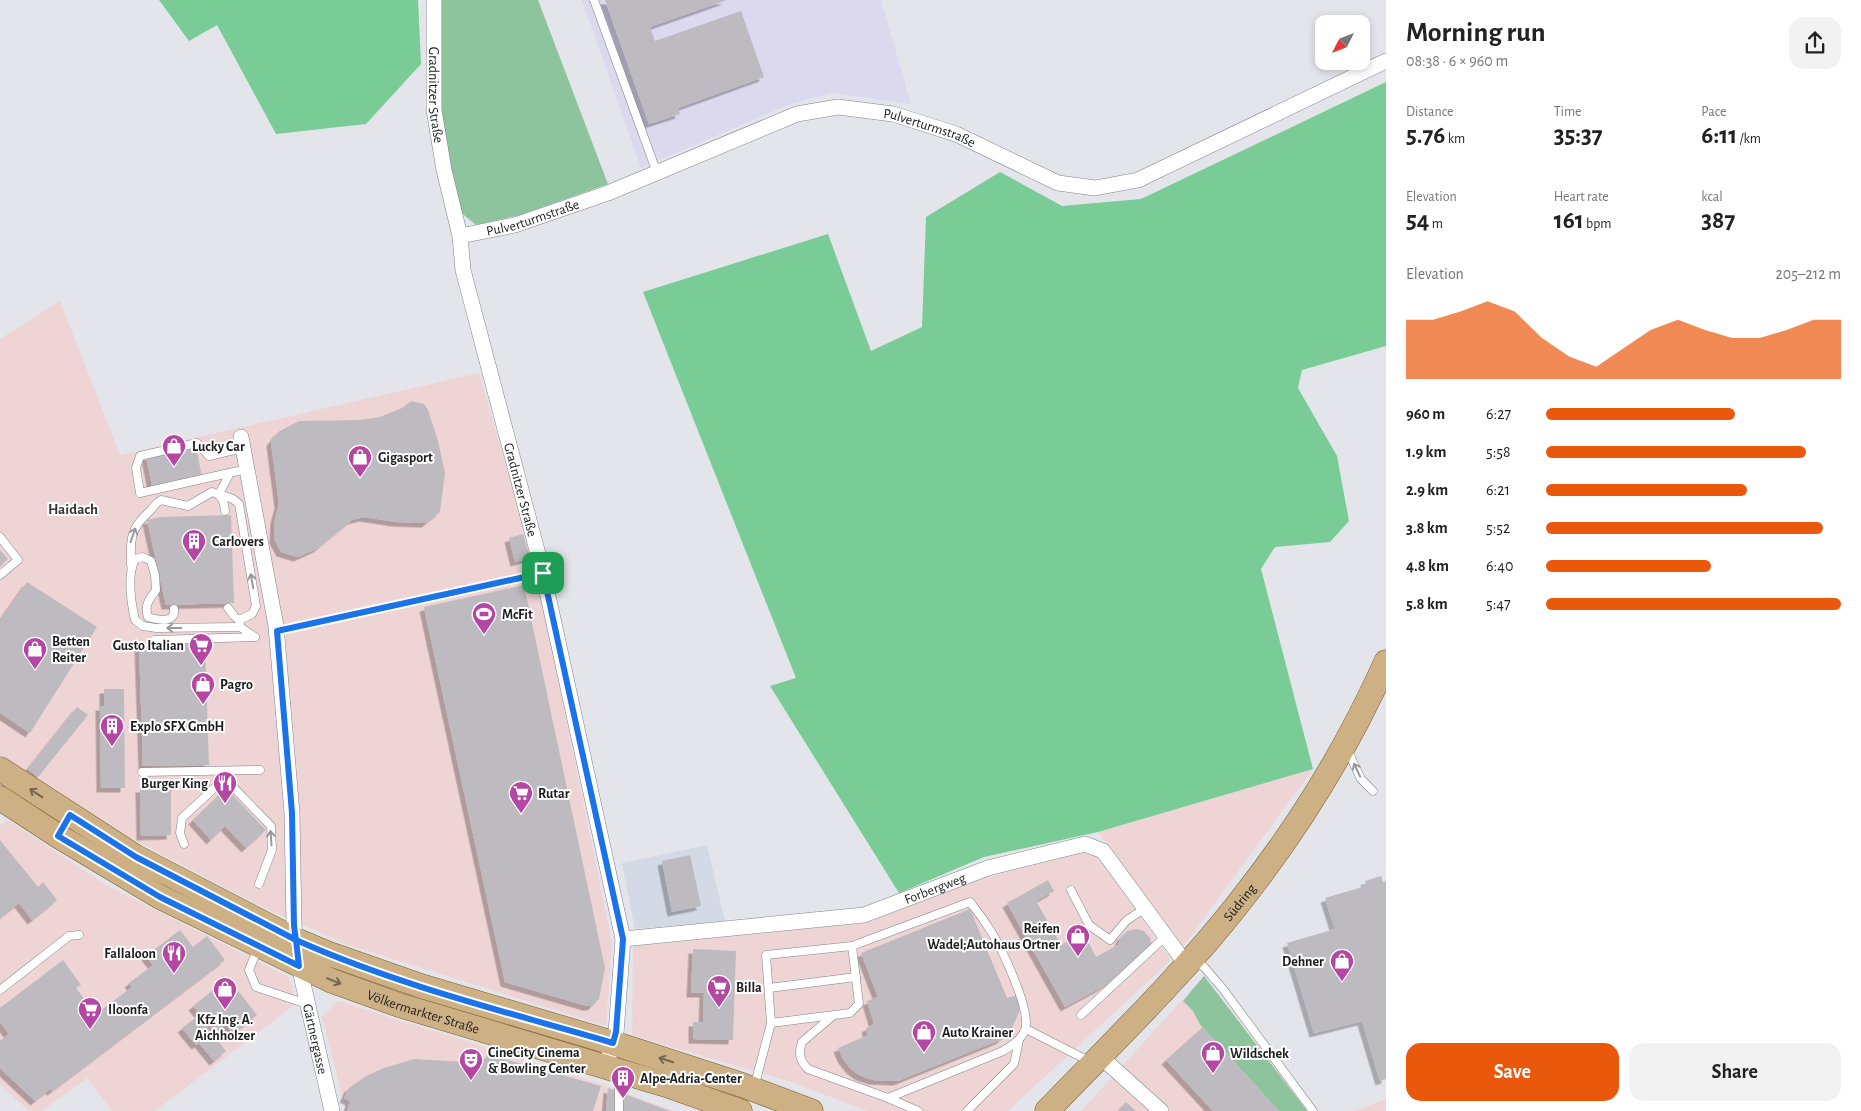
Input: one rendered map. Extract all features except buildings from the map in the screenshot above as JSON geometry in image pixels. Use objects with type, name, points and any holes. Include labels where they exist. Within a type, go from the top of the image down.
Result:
[{"type":"main road","name":"Südring","points":[[1047,1111],[1189,961],[1238,904],[1299,820],[1345,745],[1380,684],[1386,662]]},
{"type":"main road","name":"Völkermarkter Straße","points":[[0,769],[136,857],[296,940],[360,966],[613,1043],[811,1111]]},
{"type":"main road","name":"Völkermarkter Straße","points":[[0,798],[58,836],[160,897],[332,981],[399,1004],[612,1068],[740,1111]]},
{"type":"main road","points":[[58,836],[70,815]]},
{"type":"main road","points":[[123,876],[136,857]]},
{"type":"street","name":"Gradnitzer Straße","points":[[434,0],[434,110],[444,170],[460,236],[463,270],[543,573],[623,939],[612,1068]]},
{"type":"street","name":"Pulverturmstraße","points":[[460,236],[515,225],[608,193],[797,114],[838,107],[893,114],[956,134],[1058,182],[1095,188],[1138,180],[1386,61]]},
{"type":"street","name":"Gärtnergasse","points":[[242,443],[277,631],[292,813],[294,926],[299,966],[332,1111]]},
{"type":"street","name":"Forbergweg","points":[[623,939],[864,914],[988,868],[1085,844],[1103,851],[1166,936],[1189,961]]},
{"type":"street","points":[[1096,1060],[1161,1111]]},
{"type":"lane","points":[[594,0],[657,173]]},
{"type":"lane","points":[[242,443],[209,456],[197,443],[140,456],[136,468],[140,493],[247,469]]},
{"type":"lane","points":[[218,494],[230,473]]},
{"type":"lane","points":[[212,492],[234,499],[239,504],[256,606],[252,614],[240,624],[156,628],[142,626],[134,620],[131,567],[130,544],[133,531],[140,520],[152,510],[155,504],[161,500],[188,506],[212,492]]},
{"type":"lane","points":[[218,494],[224,502],[225,511]]},
{"type":"lane","points":[[0,537],[18,560],[0,575]]},
{"type":"lane","points":[[131,567],[135,559],[143,557],[151,561],[155,575],[156,590],[146,603],[148,617],[166,620],[175,613],[174,609]]},
{"type":"lane","points":[[277,631],[543,573]]},
{"type":"lane","points":[[132,589],[136,598],[143,600],[150,598]]},
{"type":"lane","points":[[154,640],[255,638],[240,624],[228,608]]},
{"type":"lane","points":[[1345,745],[1361,779],[1373,791]]},
{"type":"lane","points":[[142,772],[260,770]]},
{"type":"lane","points":[[184,844],[180,832],[182,818],[222,781],[228,782],[271,826],[272,850],[259,884]]},
{"type":"lane","points":[[1071,890],[1089,925],[1110,940],[1126,921],[1145,908]]},
{"type":"lane","points":[[754,1090],[771,1023],[766,954],[852,946],[970,902],[988,927],[1008,965],[1022,1000],[1026,1029],[1019,1040],[1014,1064],[967,1111]]},
{"type":"lane","points":[[0,990],[69,936],[79,935]]},
{"type":"lane","points":[[1081,1015],[1166,936]]},
{"type":"lane","points":[[258,946],[249,970],[256,987],[307,1004]]},
{"type":"lane","points":[[771,1023],[850,1012],[859,1004],[852,946]]},
{"type":"lane","points":[[1189,961],[1204,967],[1313,1111]]},
{"type":"lane","points":[[769,988],[856,977]]},
{"type":"lane","points":[[834,1015],[802,1042],[800,1057],[803,1064],[808,1069],[918,1111]]},
{"type":"lane","points":[[1026,1029],[1096,1060]]},
{"type":"lane","points":[[888,1098],[1004,1051],[1019,1040]]},
{"type":"lane","points":[[612,1068],[619,1111]]},
{"type":"shaded area","points":[[582,0],[881,0],[911,104],[832,93],[790,104],[641,168]]},
{"type":"shaded area","points":[[60,301],[120,455],[479,373],[535,565],[612,943],[606,1026],[345,944],[267,909],[136,841],[0,754],[0,339]]},
{"type":"shaded area","points":[[1313,769],[1182,948],[1098,832]]},
{"type":"shaded area","points":[[8,820],[106,885],[289,977],[297,1003],[155,1111],[112,1111],[87,1078],[42,1111],[29,1111],[0,1085],[0,826]]},
{"type":"shaded area","points":[[707,845],[725,921],[635,929],[622,863]]},
{"type":"shaded area","points":[[1082,852],[1098,857],[1171,960],[1008,1111],[867,1111],[791,1082],[632,1035],[633,946],[867,923],[982,879]]},
{"type":"shaded area","points":[[1204,976],[1310,1111],[1081,1111]]},
{"type":"shaded area","points":[[338,1001],[605,1085],[674,1111],[346,1111],[322,1017]]},
{"type":"shaded area","points":[[1386,1099],[1386,1111],[1355,1111]]},
{"type":"green space","points":[[159,0],[418,0],[421,64],[366,124],[276,134],[217,25],[189,41]]},
{"type":"green space","points":[[441,0],[538,0],[608,184],[520,215],[476,225],[458,210],[439,106]]},
{"type":"green space","points":[[1386,82],[1386,346],[1302,370],[1298,388],[1337,456],[1349,521],[1330,542],[1275,547],[1261,569],[1313,769],[1098,832],[984,857],[899,893],[770,686],[796,678],[643,292],[828,234],[871,351],[922,327],[926,217],[1000,172],[1062,206],[1141,199]]},
{"type":"green space","points":[[1204,976],[1307,1111],[1279,1111],[1201,1026],[1193,1011],[1183,1001]]},
{"type":"place","name":"Lucky Car","points":[[174,467]]},
{"type":"place","name":"Gigasport","points":[[360,478]]},
{"type":"place","name":"Carlovers","points":[[194,562]]},
{"type":"place","name":"McFit","points":[[484,635]]},
{"type":"place","name":"Gusto Italian","points":[[201,666]]},
{"type":"place","name":"Betten Reiter","points":[[35,670]]},
{"type":"place","name":"Pagro","points":[[203,705]]},
{"type":"place","name":"Explo SFX GmbH","points":[[112,747]]},
{"type":"place","name":"Burger King","points":[[225,804]]},
{"type":"place","name":"Rutar","points":[[521,814]]},
{"type":"place","name":"Reifen Wadel;Autohaus Ortner","points":[[1078,957]]},
{"type":"place","name":"Fallaloon","points":[[174,974]]},
{"type":"place","name":"Dehner","points":[[1342,982]]},
{"type":"place","name":"Billa","points":[[719,1008]]},
{"type":"place","name":"Kfz Ing. A. Aichholzer","points":[[225,1010]]},
{"type":"place","name":"Iloonfa","points":[[90,1030]]},
{"type":"place","name":"Auto Krainer","points":[[924,1053]]},
{"type":"place","name":"Wildschek","points":[[1213,1074]]},
{"type":"place","name":"CineCity Cinema & Bowling Center","points":[[471,1081]]},
{"type":"place","name":"Alpe-Adria-Center","points":[[623,1099]]},
{"type":"district","name":"Haidach","points":[[73,509]]},
{"type":"route","points":[[543,573],[277,631],[292,813],[294,926],[296,940],[136,857],[70,815],[58,836],[160,897],[299,966],[296,940],[360,966],[421,986],[613,1043],[616,1032],[623,939],[543,573]]}]
